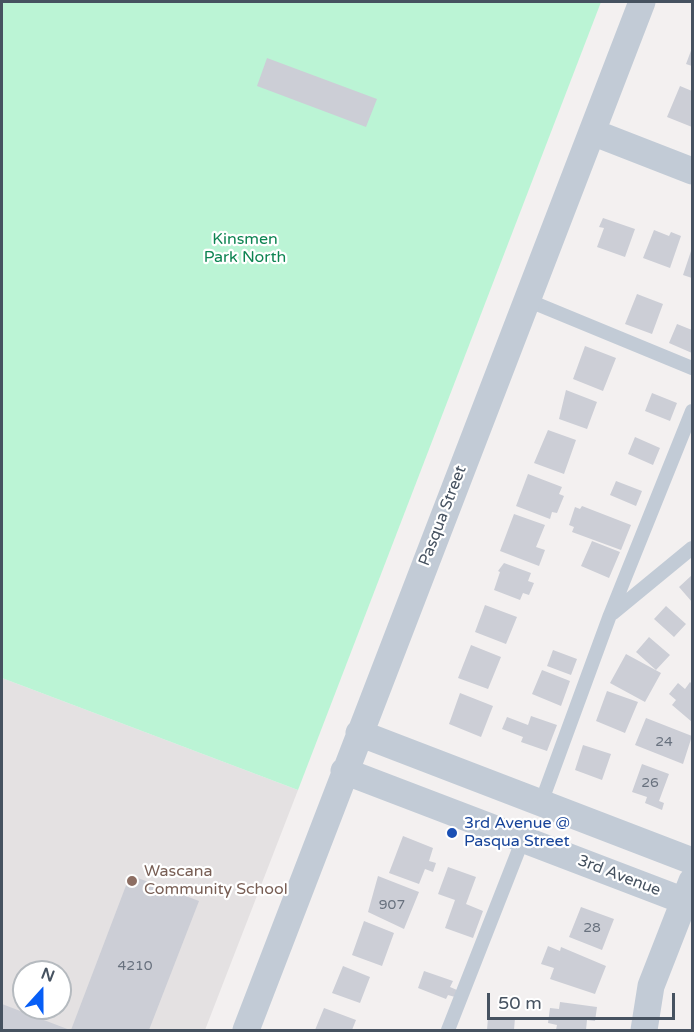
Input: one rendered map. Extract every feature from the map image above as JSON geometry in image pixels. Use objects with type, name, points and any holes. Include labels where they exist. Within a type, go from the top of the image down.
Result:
[{"type":"street","name":"Pasqua Street","points":[[246,1030],[642,2]]},
{"type":"street","points":[[592,132],[693,171]]},
{"type":"street","points":[[359,733],[693,861]]},
{"type":"street","name":"3rd Avenue","points":[[344,771],[523,839],[690,895]]},
{"type":"street","points":[[644,1030],[651,986],[690,895]]},
{"type":"lane","points":[[527,300],[693,368]]},
{"type":"lane","points":[[541,803],[610,615],[693,411]]},
{"type":"lane","points":[[610,615],[693,548]]},
{"type":"lane","points":[[448,1030],[523,839]]},
{"type":"shaded area","name":"Wascana Community School","points":[[2,678],[298,790],[205,1030],[2,1030]]},
{"type":"green space","name":"Kinsmen Park North","points":[[2,2],[601,2],[298,790],[2,678]]},
{"type":"building","points":[[692,48],[692,66],[686,64]]},
{"type":"building","points":[[267,58],[377,99],[366,127],[257,86]]},
{"type":"building","points":[[680,86],[692,91],[692,127],[667,117]]},
{"type":"building","points":[[603,218],[635,229],[625,257],[597,247],[604,228],[599,227]]},
{"type":"building","points":[[654,230],[669,236],[671,232],[681,236],[670,268],[643,258]]},
{"type":"building","points":[[692,248],[692,278],[683,275]]},
{"type":"building","points":[[637,294],[663,304],[652,334],[625,324]]},
{"type":"building","points":[[677,324],[692,330],[692,353],[669,343]]},
{"type":"building","points":[[585,346],[616,358],[603,391],[573,379]]},
{"type":"building","points":[[566,390],[597,402],[587,429],[559,419]]},
{"type":"building","points":[[652,393],[677,403],[670,421],[645,411]]},
{"type":"building","points":[[548,430],[576,440],[564,474],[534,463]]},
{"type":"building","points":[[635,437],[660,448],[653,465],[628,454]]},
{"type":"building","points":[[528,474],[562,487],[559,494],[564,496],[557,513],[552,512],[550,519],[516,506]]},
{"type":"building","points":[[616,481],[642,491],[636,506],[610,495]]},
{"type":"building","points":[[582,506],[631,525],[621,550],[572,532],[574,527],[569,525],[575,507],[580,509]]},
{"type":"building","points":[[514,514],[545,525],[536,547],[545,550],[539,566],[500,551]]},
{"type":"building","points":[[592,541],[620,552],[609,578],[581,566]]},
{"type":"building","points":[[504,563],[531,573],[528,581],[534,583],[529,595],[523,593],[520,600],[494,590],[500,572],[498,571]]},
{"type":"building","points":[[692,575],[692,602],[679,587]]},
{"type":"building","points":[[485,605],[517,617],[506,644],[475,632]]},
{"type":"building","points":[[666,606],[686,624],[674,637],[654,619]]},
{"type":"building","points":[[649,637],[670,655],[656,670],[636,652]]},
{"type":"building","points":[[471,645],[501,657],[488,689],[458,678]]},
{"type":"building","points":[[553,650],[577,659],[571,675],[547,666]]},
{"type":"building","points":[[626,654],[661,673],[645,702],[610,683]]},
{"type":"building","points":[[542,670],[570,681],[561,706],[532,694]]},
{"type":"building","points":[[690,682],[692,684],[692,722],[672,705],[676,700],[669,694],[678,683],[685,689]]},
{"type":"building","points":[[607,691],[638,702],[625,733],[596,721]]},
{"type":"building","points":[[460,693],[493,706],[481,737],[449,724]]},
{"type":"building","points":[[531,716],[557,725],[547,751],[521,742],[523,737],[502,729],[507,717],[528,725]]},
{"type":"building","points":[[646,718],[692,736],[683,764],[635,745]]},
{"type":"building","points":[[583,745],[611,754],[602,780],[575,770]]},
{"type":"building","points":[[642,764],[669,774],[659,801],[664,803],[662,810],[645,803],[647,797],[632,792]]},
{"type":"building","points":[[403,836],[433,848],[429,861],[436,863],[433,872],[425,869],[419,884],[389,873]]},
{"type":"building","points":[[448,867],[476,877],[466,904],[483,911],[473,938],[445,928],[455,900],[438,894]]},
{"type":"building","points":[[130,875],[199,901],[149,1030],[71,1030]]},
{"type":"building","points":[[378,876],[419,892],[404,929],[368,912]]},
{"type":"building","points":[[581,907],[614,919],[602,950],[569,937]]},
{"type":"building","points":[[364,921],[394,933],[382,966],[352,955]]},
{"type":"building","points":[[548,946],[560,951],[561,947],[606,966],[595,994],[550,979],[554,968],[541,964]]},
{"type":"building","points":[[343,966],[370,977],[360,1003],[332,993]]},
{"type":"building","points":[[424,971],[453,981],[450,987],[457,990],[455,997],[448,995],[446,999],[418,988]]},
{"type":"building","points":[[560,1002],[597,1007],[595,1021],[587,1020],[586,1030],[556,1030],[557,1025],[548,1023],[550,1008],[559,1009]]},
{"type":"building","points":[[2,1004],[12,1008],[12,1020],[44,1020],[70,1030],[2,1030]]},
{"type":"building","points":[[324,1008],[356,1020],[352,1030],[315,1030]]},
{"type":"building","points":[[488,1017],[515,1018],[514,1030],[487,1030]]},
{"type":"place","name":"3rd Avenue @ Pasqua Street","points":[[452,833]]},
{"type":"place","name":"Wascana Community School","points":[[132,881]]}]
